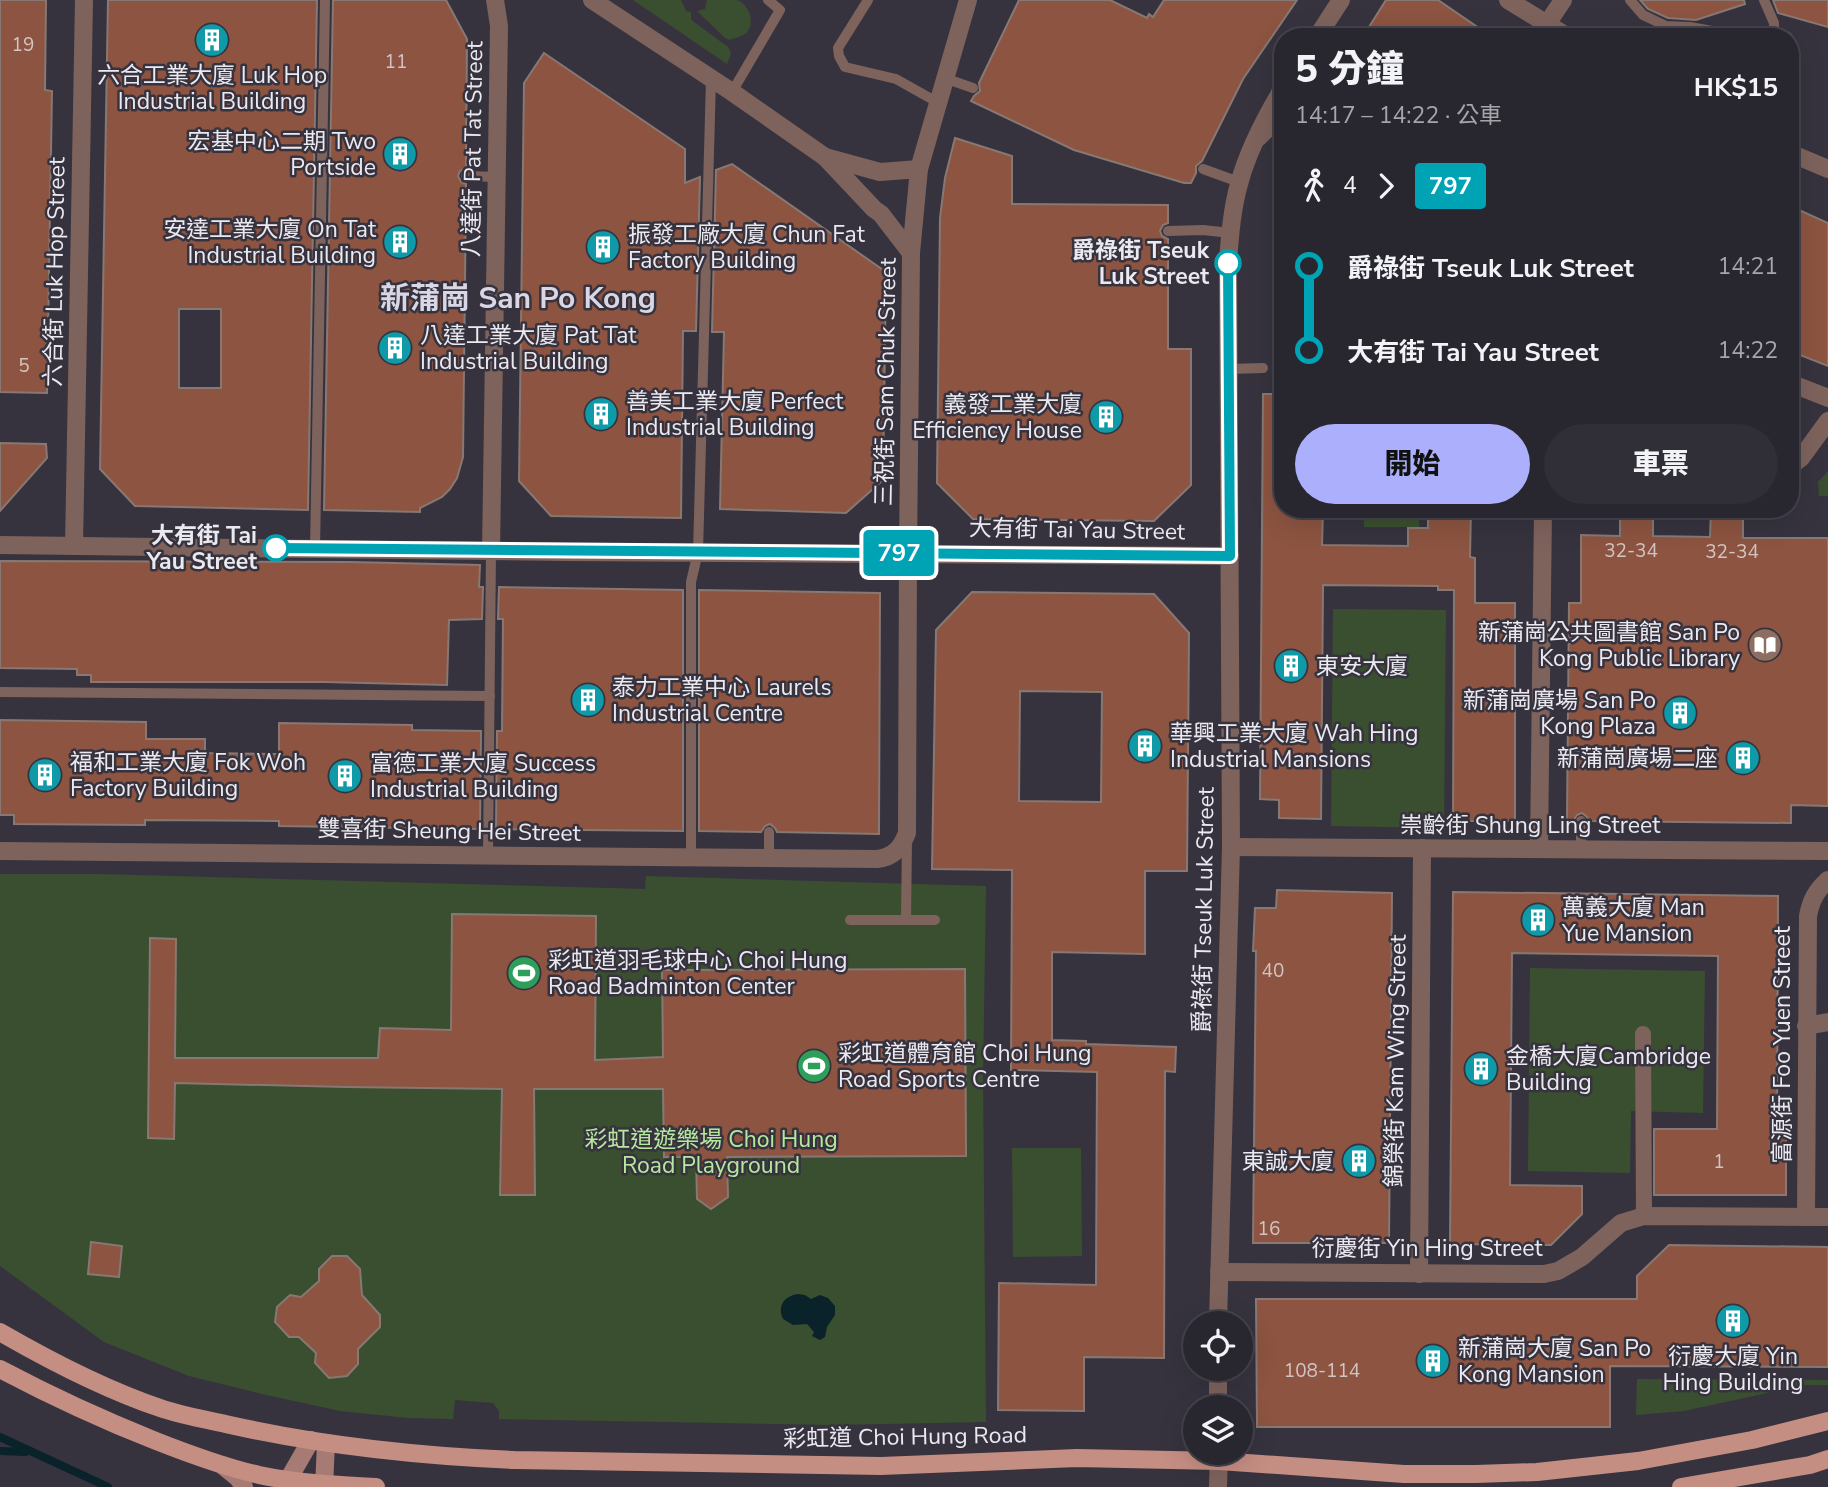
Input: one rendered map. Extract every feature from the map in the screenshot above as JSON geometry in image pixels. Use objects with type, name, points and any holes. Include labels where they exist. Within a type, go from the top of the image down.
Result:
[{"type":"main road","name":"彩虹道 Choi Hung Road","points":[[0,1332],[89,1380],[164,1410],[319,1442],[456,1457],[881,1466],[1077,1458],[1183,1457]]},
{"type":"main road","points":[[0,1368],[53,1397],[133,1432],[220,1464],[287,1484],[376,1487]]},
{"type":"main road","name":"彩虹道 Choi Hung Road","points":[[1253,1460],[1404,1475],[1537,1472],[1679,1454],[1752,1440],[1828,1421]]},
{"type":"main road","points":[[287,1484],[319,1442]]},
{"type":"main road","points":[[319,1442],[324,1485]]},
{"type":"main road","points":[[1681,1487],[1810,1465],[1828,1459]]},
{"type":"main road","points":[[220,1464],[238,1478],[244,1487]]},
{"type":"street","name":"六合街 Luk Hop Street","points":[[74,546],[84,0]]},
{"type":"street","name":"八達街 Pat Tat Street","points":[[491,551],[499,26],[495,0]]},
{"type":"street","points":[[592,0],[825,157],[881,214],[911,253]]},
{"type":"street","name":"三祝街 Sam Chuk Street","points":[[896,853],[907,833],[911,253],[919,169],[968,0]]},
{"type":"street","points":[[1323,28],[1342,0]]},
{"type":"street","points":[[1508,0],[1553,28]]},
{"type":"street","points":[[1547,24],[1563,0]]},
{"type":"street","name":"爵祿街 Tseuk Luk Street","points":[[1218,1311],[1231,846],[1228,261],[1230,233],[1240,182],[1255,140],[1274,105]]},
{"type":"street","points":[[1255,140],[1274,122]]},
{"type":"street","points":[[825,157],[880,172],[919,169]]},
{"type":"street","points":[[1799,157],[1828,169]]},
{"type":"street","points":[[1799,387],[1828,398]]},
{"type":"street","points":[[1799,459],[1828,421]]},
{"type":"street","points":[[1539,848],[1543,518]]},
{"type":"street","name":"大有街 Tai Yau Street","points":[[0,545],[1230,556]]},
{"type":"street","name":"崇齡街 Shung Ling Street","points":[[1231,846],[1828,851]]},
{"type":"street","name":"錦榮街 Kam Wing Street","points":[[1419,1274],[1422,848]]},
{"type":"street","name":"雙喜街 Sheung Hei Street","points":[[0,850],[877,859],[896,853]]},
{"type":"street","name":"富源街 Foo Yuen Street","points":[[1806,1217],[1808,916],[1814,894],[1828,880]]},
{"type":"street","points":[[1806,1026],[1828,1022]]},
{"type":"street","points":[[1643,1034],[1644,1216]]},
{"type":"street","name":"衍慶街 Yin Hing Street","points":[[1219,1272],[1528,1275],[1558,1271],[1582,1257],[1621,1223],[1644,1216],[1828,1217]]},
{"type":"street","points":[[1219,1465],[1219,1487]]},
{"type":"lane","points":[[315,549],[325,0]]},
{"type":"lane","points":[[732,92],[780,10],[768,0]]},
{"type":"lane","points":[[868,0],[838,48],[845,67],[896,79],[937,102]]},
{"type":"lane","points":[[1630,0],[1643,15],[1666,26],[1699,28]]},
{"type":"lane","points":[[1764,0],[1774,28]]},
{"type":"lane","points":[[944,78],[972,88]]},
{"type":"lane","points":[[691,858],[691,582],[698,552],[711,79]]},
{"type":"lane","points":[[1203,169],[1240,182]]},
{"type":"lane","points":[[466,176],[497,177]]},
{"type":"lane","points":[[1168,231],[1203,230],[1230,233]]},
{"type":"lane","points":[[1229,369],[1264,368]]},
{"type":"lane","points":[[488,856],[491,551]]},
{"type":"lane","points":[[0,692],[490,696]]},
{"type":"lane","points":[[1581,821],[1581,849]]},
{"type":"lane","points":[[769,832],[769,858]]},
{"type":"lane","points":[[906,920],[907,833]]},
{"type":"lane","points":[[850,920],[935,920]]},
{"type":"green space","points":[[633,0],[681,0],[686,11],[691,12],[694,22],[728,47],[731,53],[727,64]]},
{"type":"green space","points":[[707,0],[741,2],[750,15],[749,30],[739,37],[729,40],[725,38],[697,11],[705,9]]},
{"type":"green space","points":[[1828,471],[1828,496],[1819,496],[1818,482]]},
{"type":"green space","points":[[1364,518],[1419,518],[1419,527],[1364,527]]},
{"type":"green space","points":[[1333,609],[1446,610],[1444,828],[1331,826]]},
{"type":"green space","name":"彩虹道遊樂場 Choi Hung Road Playground","points":[[0,874],[100,874],[645,889],[646,876],[986,886],[983,1076],[986,1422],[830,1425],[499,1419],[499,1411],[493,1403],[455,1400],[453,1419],[408,1418],[340,1411],[189,1376],[104,1342],[0,1266]]},
{"type":"green space","points":[[1530,968],[1705,971],[1703,1113],[1631,1111],[1630,1173],[1528,1171]]},
{"type":"green space","points":[[1012,1148],[1081,1148],[1082,1256],[1013,1257]]},
{"type":"green space","points":[[1637,1379],[1828,1380],[1828,1385],[1804,1385],[1684,1411],[1636,1415]]},
{"type":"water","points":[[798,1294],[811,1299],[820,1295],[828,1298],[835,1306],[835,1315],[827,1327],[825,1337],[820,1340],[812,1336],[814,1332],[807,1324],[793,1325],[783,1319],[783,1302]]},
{"type":"building","points":[[0,0],[46,0],[45,90],[52,91],[47,393],[0,392]]},
{"type":"building","points":[[108,0],[317,0],[308,510],[135,506],[100,469]],"holes":[[[179,309],[221,309],[221,388],[179,388]]]},
{"type":"building","points":[[333,0],[446,0],[467,39],[466,168],[460,171],[458,176],[461,182],[466,184],[463,457],[457,478],[450,489],[442,497],[420,508],[420,512],[324,510]]},
{"type":"building","points":[[1019,0],[1110,0],[1147,18],[1149,14],[1153,17],[1164,0],[1297,0],[1278,28],[1274,28],[1274,34],[1243,79],[1202,161],[1196,166],[1191,183],[1074,150],[971,101],[980,91],[979,83]]},
{"type":"building","points":[[1386,0],[1438,0],[1479,28],[1370,28]]},
{"type":"building","points":[[1640,0],[1744,0],[1745,4],[1696,20],[1668,18],[1648,9]]},
{"type":"building","points":[[1773,0],[1828,0],[1828,27],[1778,13]]},
{"type":"building","points":[[544,53],[685,149],[685,183],[700,177],[696,331],[683,331],[681,518],[551,516],[519,481],[524,83]]},
{"type":"building","points":[[955,138],[1012,156],[1012,204],[1168,205],[1168,223],[1163,225],[1160,231],[1162,236],[1168,239],[1168,349],[1191,349],[1191,485],[1154,521],[973,519],[937,483],[940,218],[945,178]]},
{"type":"building","points":[[732,164],[886,272],[883,480],[846,513],[720,509],[724,332],[712,332],[716,170]]},
{"type":"building","points":[[1799,210],[1828,223],[1828,366],[1799,355]]},
{"type":"building","points":[[1263,394],[1274,394],[1274,518],[1323,518],[1322,545],[1408,546],[1408,528],[1428,528],[1428,518],[1471,518],[1470,557],[1475,558],[1475,603],[1515,603],[1515,821],[1453,821],[1454,590],[1438,590],[1438,586],[1323,585],[1321,819],[1279,818],[1279,800],[1260,799]]},
{"type":"building","points":[[0,443],[46,444],[47,458],[0,511]]},
{"type":"building","name":"新蒲崗廣場 San Po Kong Plaza","points":[[1620,518],[1653,518],[1653,536],[1710,537],[1711,518],[1743,518],[1743,538],[1828,538],[1828,806],[1791,805],[1791,823],[1589,821],[1582,813],[1573,821],[1567,820],[1569,603],[1581,603],[1581,535],[1620,536]]},
{"type":"building","points":[[0,561],[480,565],[479,587],[483,587],[482,619],[449,620],[447,685],[91,682],[91,675],[77,675],[77,669],[0,668]]},
{"type":"building","name":"泰力工業中心 Laurels Industrial Centre","points":[[499,587],[683,590],[683,831],[496,829],[497,731],[502,731],[503,619],[498,619]]},
{"type":"building","points":[[699,590],[880,593],[879,834],[777,832],[770,824],[761,832],[699,831]]},
{"type":"building","points":[[972,592],[1154,594],[1189,633],[1187,871],[1145,871],[1145,954],[1052,952],[1052,1040],[1176,1047],[1175,1072],[1165,1071],[1164,1358],[1084,1357],[1084,1411],[998,1410],[999,1283],[1096,1285],[1097,1072],[1011,1070],[1012,870],[932,869],[936,630]],"holes":[[[1020,691],[1102,692],[1101,802],[1019,801]]]},
{"type":"building","points":[[0,720],[146,722],[146,739],[205,739],[205,753],[279,754],[279,723],[412,725],[412,730],[481,731],[480,829],[279,826],[279,821],[145,820],[145,825],[14,824],[14,815],[0,815]]},
{"type":"building","points":[[1277,890],[1392,893],[1389,1243],[1253,1243],[1255,908],[1276,908]]},
{"type":"building","points":[[1453,892],[1778,896],[1777,1130],[1786,1130],[1786,1195],[1654,1195],[1654,1129],[1717,1129],[1718,956],[1512,953],[1510,1185],[1582,1186],[1582,1214],[1551,1245],[1450,1244]]},
{"type":"building","points":[[452,914],[596,916],[595,1060],[663,1057],[662,970],[965,969],[966,1156],[727,1157],[728,1197],[711,1209],[697,1199],[696,1157],[664,1157],[663,1089],[534,1089],[535,1195],[500,1195],[502,1089],[175,1083],[174,1139],[148,1138],[150,938],[176,939],[175,1058],[378,1058],[380,1028],[451,1030]]},
{"type":"building","points":[[91,1242],[122,1246],[119,1277],[88,1274]]},
{"type":"building","name":"新蒲崗大廈 San Po Kong Mansion","points":[[1669,1245],[1828,1247],[1828,1367],[1610,1366],[1610,1427],[1257,1427],[1256,1299],[1637,1299],[1637,1276]]},
{"type":"building","points":[[332,1256],[347,1256],[360,1269],[362,1295],[380,1315],[380,1327],[358,1349],[358,1364],[347,1376],[329,1378],[315,1363],[316,1353],[299,1337],[289,1337],[275,1322],[277,1307],[290,1295],[301,1297],[319,1281],[319,1269]]},
{"type":"waterway","points":[[0,1437],[108,1487]]},
{"type":"waterway","points":[[0,1451],[25,1452]]},
{"type":"bus line","name":"797","points":[[276,548],[1230,556],[1228,263]]},
{"type":"place","name":"六合工業大廈 Luk Hop Industrial Building","points":[[212,40]]},
{"type":"place","name":"宏基中心二期 Two Portside","points":[[400,154]]},
{"type":"place","name":"安達工業大廈 On Tat Industrial Building","points":[[400,242]]},
{"type":"place","name":"振發工廠大廈 Chun Fat Factory Building","points":[[603,247]]},
{"type":"place","name":"爵祿街 Tseuk Luk Street","points":[[1228,263]]},
{"type":"place","name":"八達工業大廈 Pat Tat Industrial Building","points":[[395,348]]},
{"type":"place","name":"善美工業大廈 Perfect Industrial Building","points":[[601,414]]},
{"type":"place","name":"義發工業大廈 Efficiency House","points":[[1106,417]]},
{"type":"place","name":"大有街 Tai Yau Street","points":[[276,548]]},
{"type":"place","name":"新蒲崗公共圖書館 San Po Kong Public Library","points":[[1765,645]]},
{"type":"place","name":"東安大廈","points":[[1291,666]]},
{"type":"place","name":"泰力工業中心 Laurels Industrial Centre","points":[[588,700]]},
{"type":"place","name":"新蒲崗廣場 San Po Kong Plaza","points":[[1680,713]]},
{"type":"place","name":"華興工業大廈 Wah Hing Industrial Mansions","points":[[1145,746]]},
{"type":"place","name":"新蒲崗廣場二座","points":[[1743,758]]},
{"type":"place","name":"福和工業大廈 Fok Woh Factory Building","points":[[45,775]]},
{"type":"place","name":"富德工業大廈 Success Industrial Building","points":[[345,776]]},
{"type":"place","name":"萬義大廈 Man Yue Mansion","points":[[1538,920]]},
{"type":"place","name":"彩虹道羽毛球中心 Choi Hung Road Badminton Center","points":[[524,973]]},
{"type":"place","name":"彩虹道體育館 Choi Hung Road Sports Centre","points":[[814,1066]]},
{"type":"place","name":"金橋大廈Cambridge Building","points":[[1481,1069]]},
{"type":"place","name":"東誠大廈","points":[[1359,1161]]},
{"type":"place","name":"衍慶大廈 Yin Hing Building","points":[[1733,1321]]},
{"type":"place","name":"新蒲崗大廈 San Po Kong Mansion","points":[[1433,1361]]},
{"type":"district","name":"新蒲崗 San Po Kong","points":[[518,298]]}]
